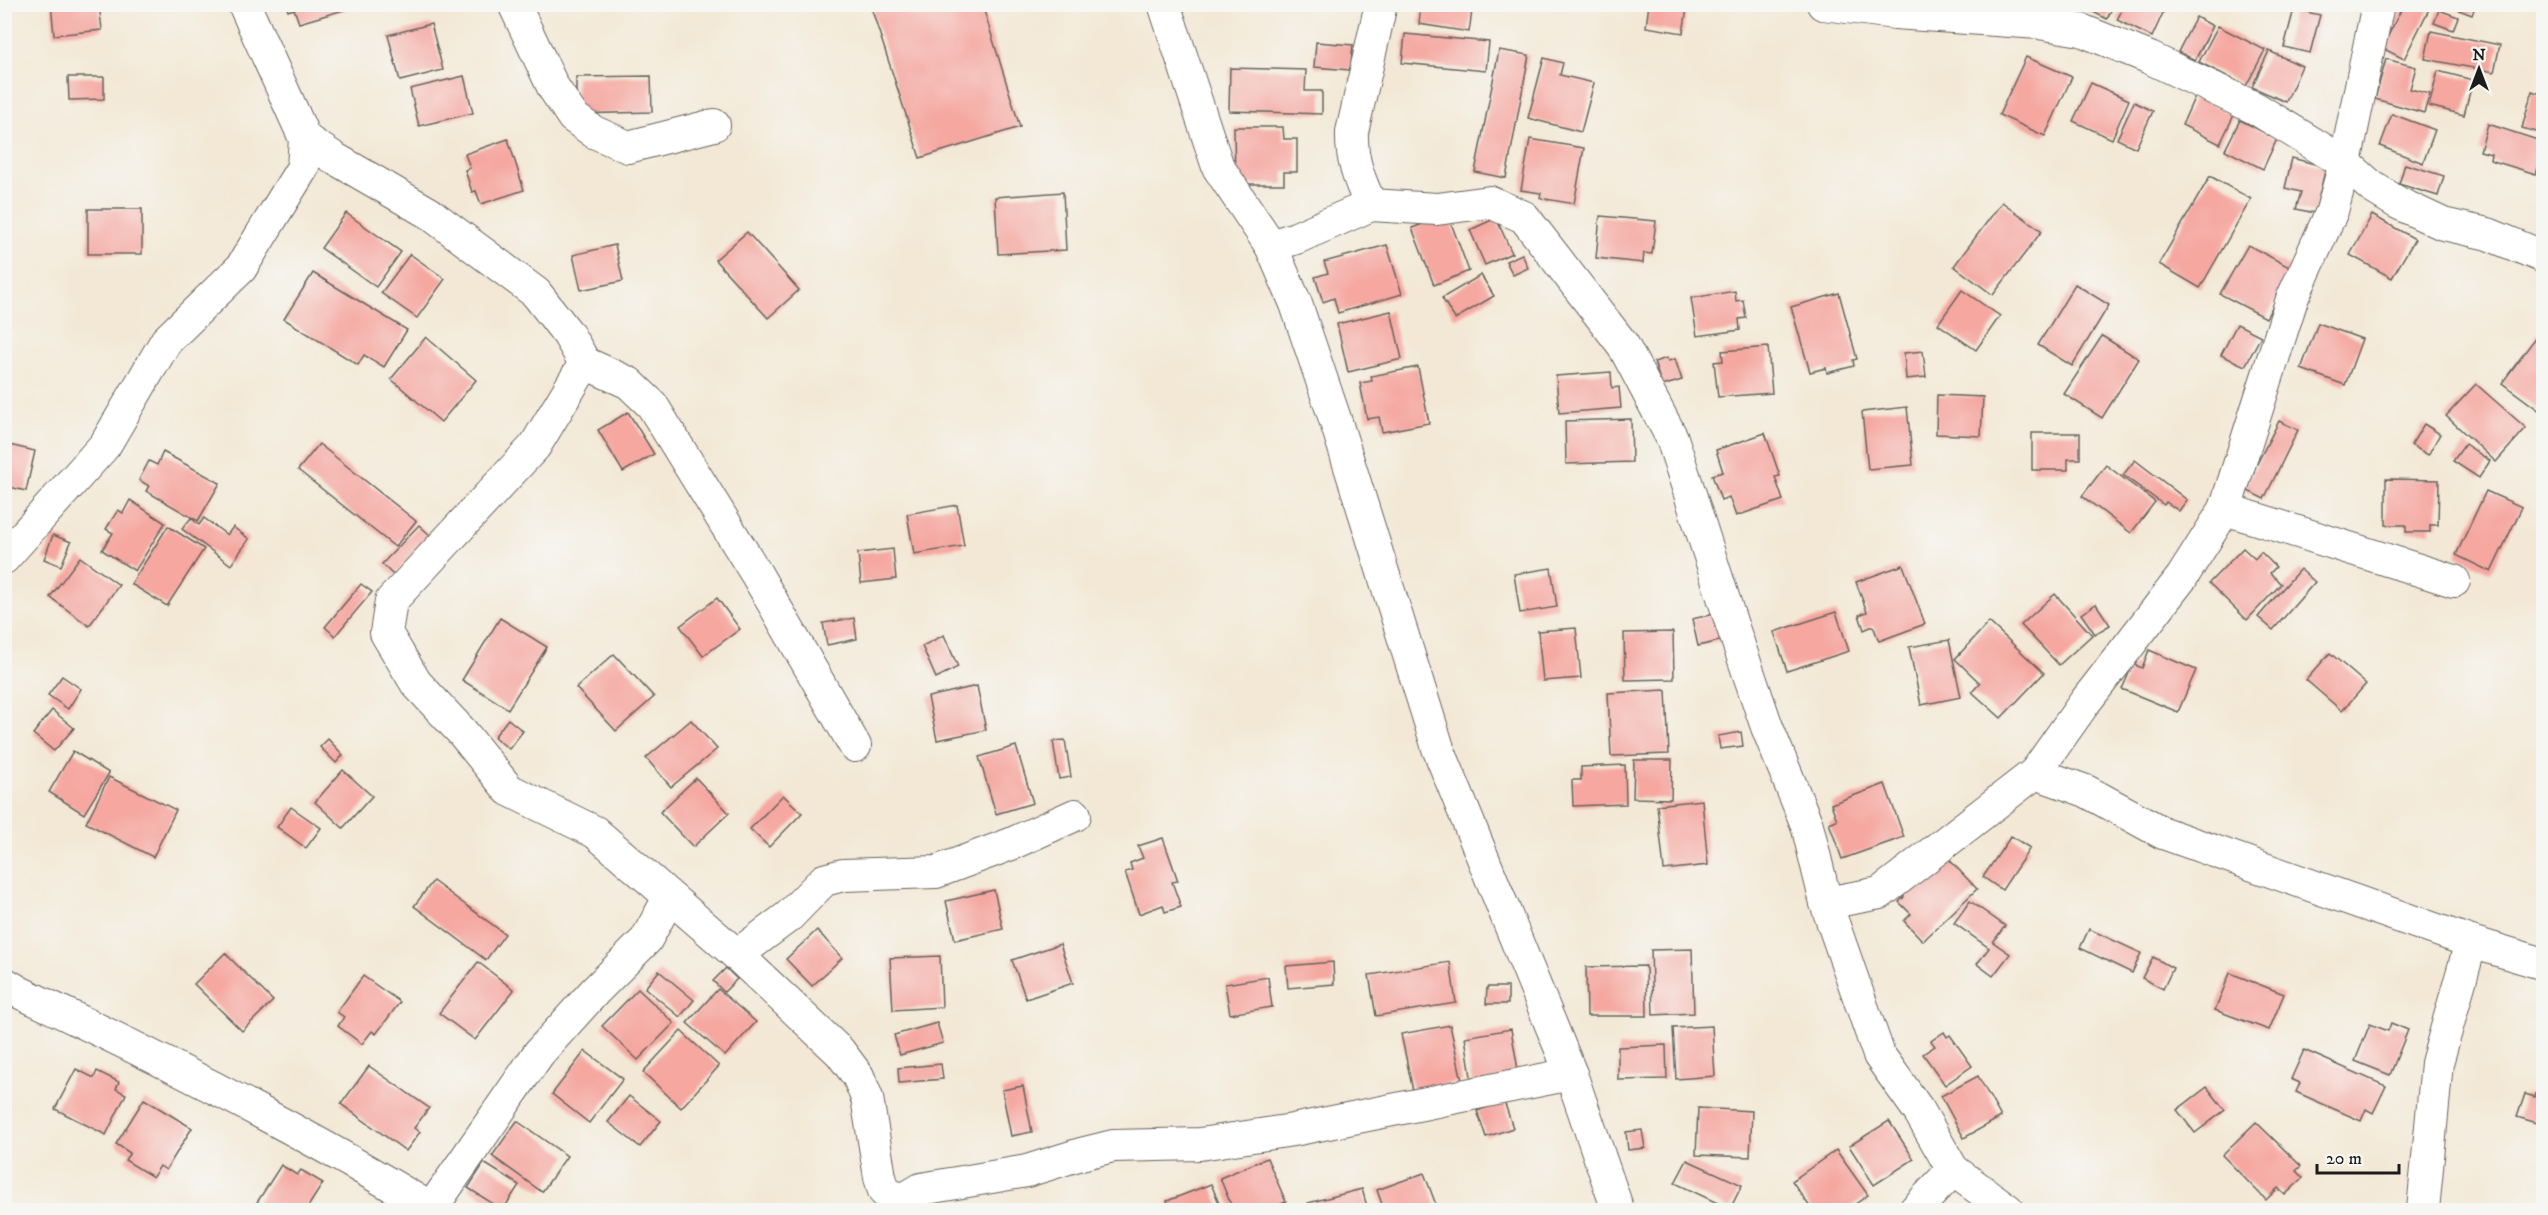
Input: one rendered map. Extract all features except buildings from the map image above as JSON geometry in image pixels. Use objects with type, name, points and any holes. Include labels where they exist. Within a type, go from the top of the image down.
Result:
[{"type":"street","points":[[4,558],[105,445],[166,341],[241,268],[303,167],[306,139],[244,4]]},
{"type":"street","points":[[514,4],[553,87],[573,117],[594,132],[628,147],[714,124]]},
{"type":"street","points":[[1164,4],[1218,167],[1271,246],[1296,304],[1335,418],[1438,748],[1571,1074],[1618,1210]]},
{"type":"street","points":[[1371,205],[1351,153],[1352,132],[1381,4]]},
{"type":"street","points":[[1823,4],[1895,13],[2039,23],[2081,30],[2150,58],[2255,108],[2345,164],[2372,187],[2443,224],[2488,234],[2544,257]]},
{"type":"street","points":[[1826,903],[1880,893],[2035,773],[2085,702],[2182,577],[2225,509],[2292,299],[2332,212],[2345,164],[2378,4]]},
{"type":"street","points":[[306,139],[334,158],[429,213],[536,293],[568,334],[585,363],[629,383],[652,405],[757,575],[855,746]]},
{"type":"street","points":[[1271,246],[1296,238],[1371,205],[1437,209],[1491,201],[1524,217],[1623,345],[1672,438],[1767,727],[1807,825],[1826,903],[1879,1054],[1919,1111],[1953,1170],[2008,1210]]},
{"type":"street","points":[[585,363],[535,446],[390,601],[386,633],[416,683],[462,732],[509,789],[595,832],[736,955],[840,1052],[858,1076],[867,1098],[880,1177],[884,1191],[891,1197],[906,1198],[921,1189],[1027,1171],[1113,1146],[1200,1144],[1293,1130],[1571,1074]]},
{"type":"street","points":[[2225,509],[2454,581]]},
{"type":"street","points":[[2035,773],[2086,791],[2163,833],[2471,942],[2544,964]]},
{"type":"street","points":[[736,955],[789,916],[824,880],[843,875],[936,872],[1011,844],[1075,815]]},
{"type":"street","points":[[4,983],[143,1050],[281,1121],[432,1210],[539,1053],[595,991],[646,940],[669,898]]},
{"type":"street","points":[[2423,1210],[2437,1063],[2471,942]]},
{"type":"street","points":[[1915,1210],[1953,1170]]}]
